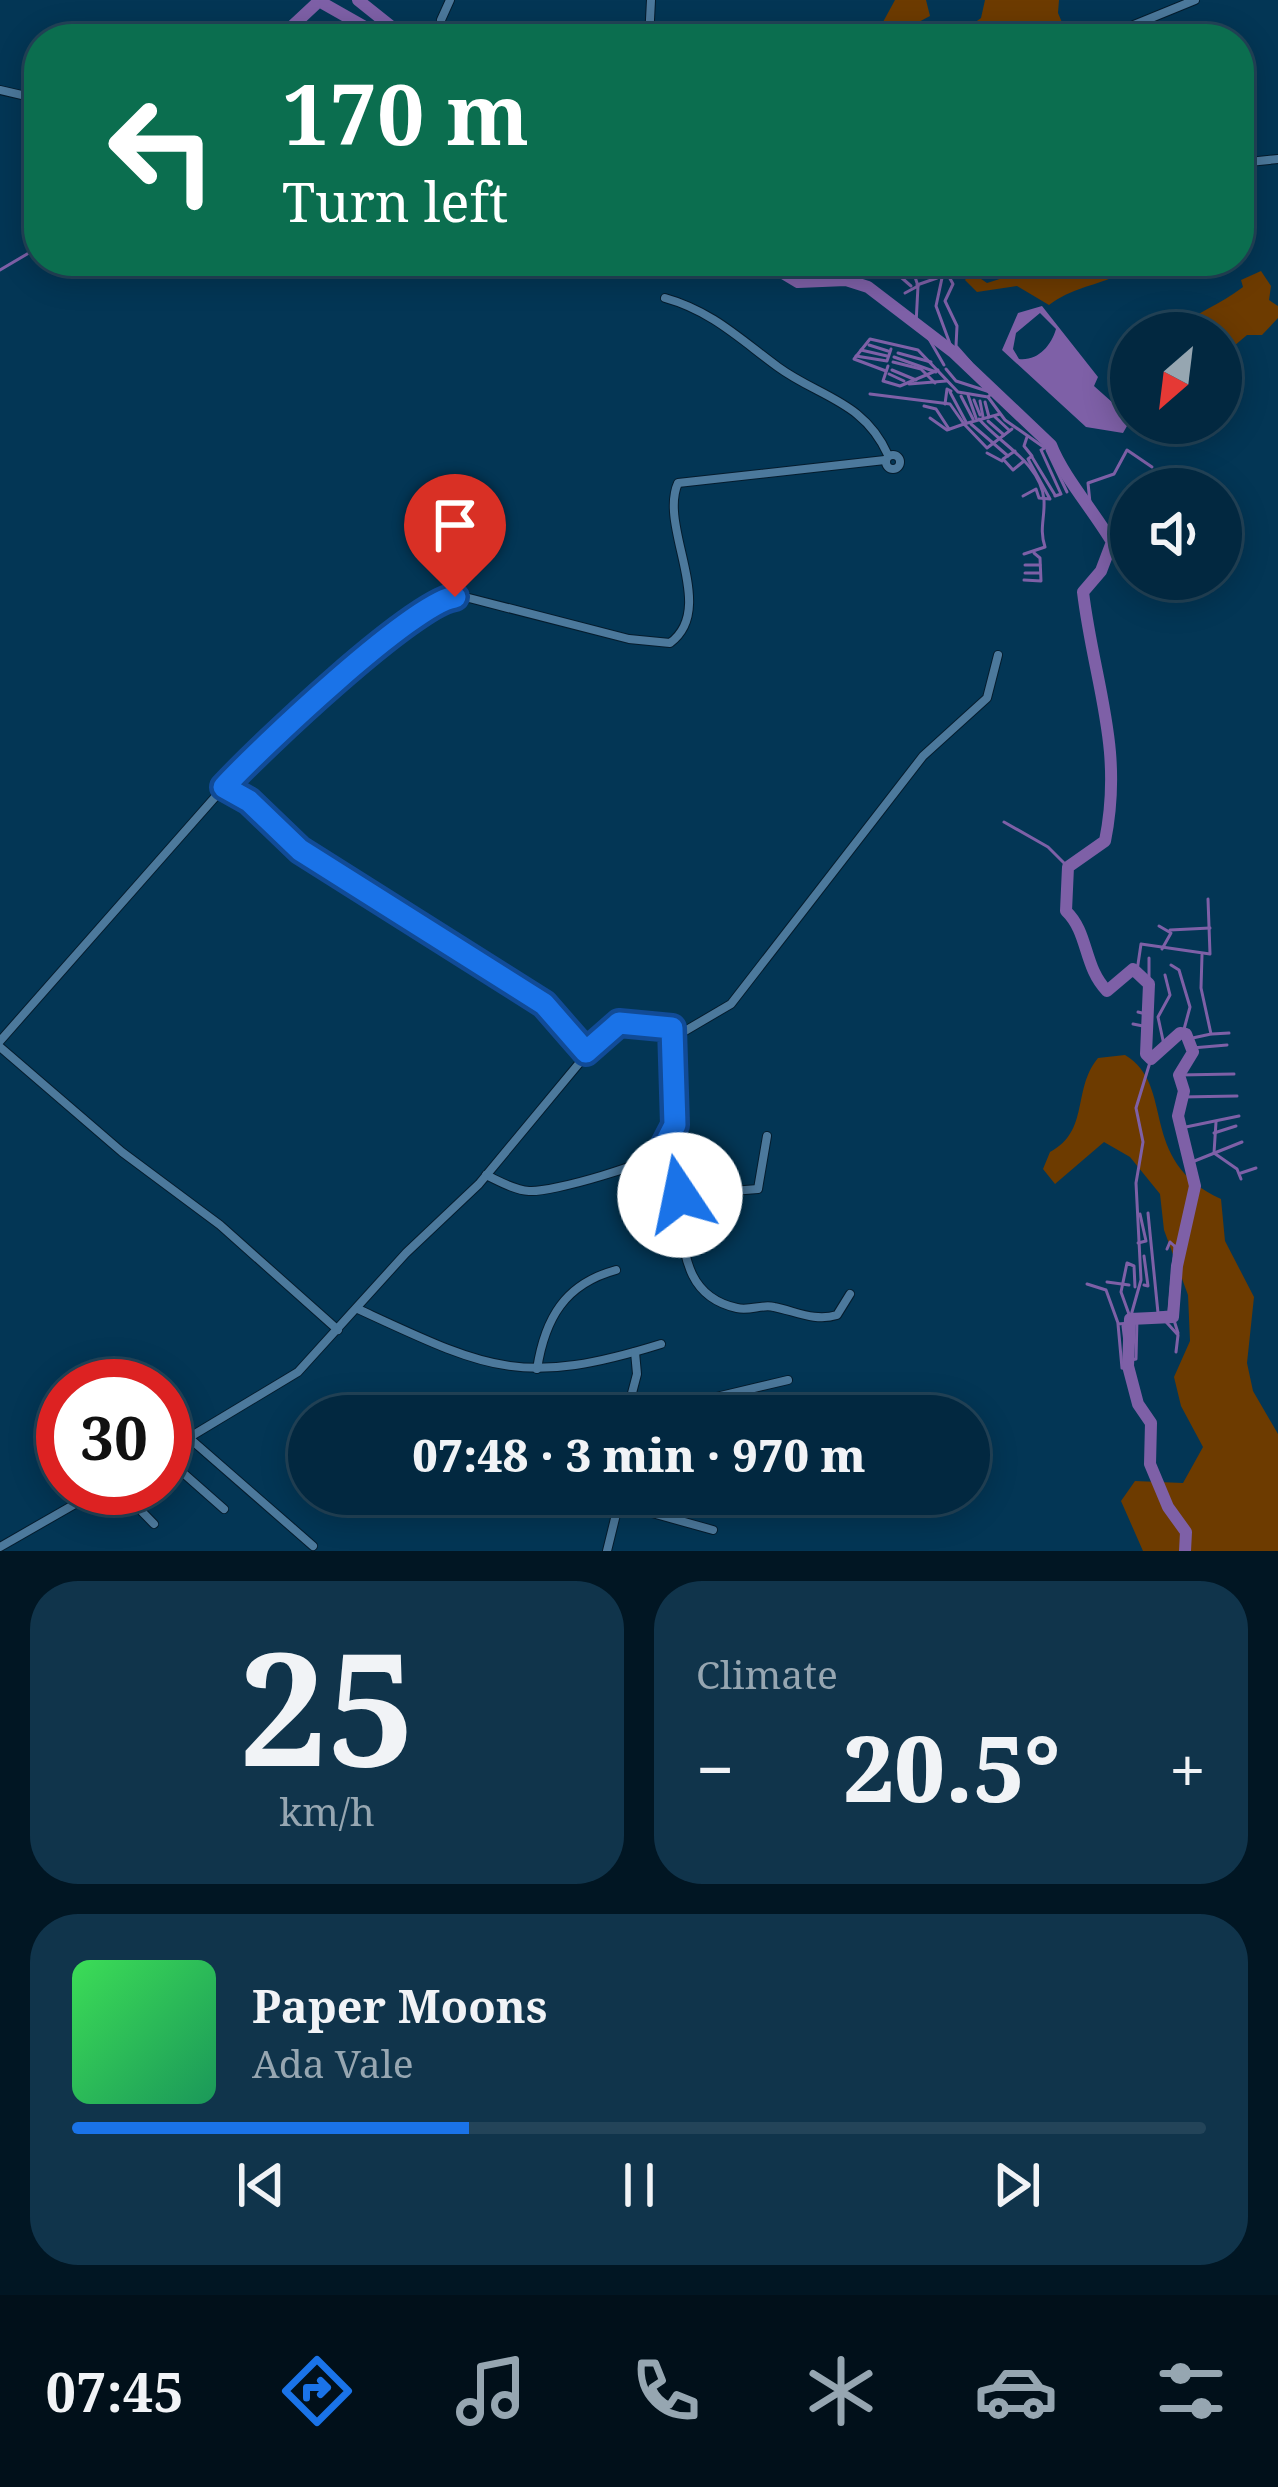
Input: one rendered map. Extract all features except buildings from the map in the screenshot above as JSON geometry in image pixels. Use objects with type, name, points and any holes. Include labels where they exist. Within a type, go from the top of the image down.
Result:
[{"type":"street","points":[[441,20],[450,0]]},
{"type":"street","points":[[1136,24],[1195,0]]},
{"type":"street","points":[[338,1330],[220,1225],[135,1163],[0,1044],[268,741],[442,600],[469,598],[629,640],[670,643],[682,632],[686,615],[684,559],[674,505],[678,483],[886,457],[874,431],[827,391],[776,366],[735,330],[665,298]]},
{"type":"street","points":[[192,1435],[279,1386],[338,1330],[485,1175],[586,1052],[619,1023],[685,1031],[731,1004],[923,756],[988,698],[998,655]]},
{"type":"street","points":[[224,787],[249,801],[300,850],[544,1004],[586,1052]]},
{"type":"street","points":[[485,1175],[526,1191],[561,1190],[660,1154],[675,1125],[672,1028]]},
{"type":"street","points":[[680,1195],[758,1189],[767,1136]]},
{"type":"street","points":[[660,1154],[680,1195],[685,1259],[711,1296],[734,1307],[770,1305],[826,1318],[837,1315],[850,1294]]},
{"type":"street","points":[[537,1369],[543,1337],[558,1306],[585,1280],[616,1270]]},
{"type":"street","points":[[358,1309],[469,1359],[508,1369],[537,1369],[661,1344]]},
{"type":"street","points":[[632,1395],[637,1374],[634,1352]]},
{"type":"street","points":[[718,1395],[788,1380]]},
{"type":"street","points":[[192,1440],[313,1546]]},
{"type":"street","points":[[192,1479],[224,1509]]},
{"type":"street","points":[[0,1547],[56,1515]]},
{"type":"street","points":[[145,1515],[154,1524]]},
{"type":"street","points":[[607,1551],[616,1515]]},
{"type":"street","points":[[668,1515],[713,1530]]},
{"type":"shaded area","points":[[895,0],[926,0],[930,16],[915,24],[883,22]]},
{"type":"shaded area","points":[[985,0],[1059,0],[1063,24],[973,24],[981,18]]},
{"type":"shaded area","points":[[1261,271],[1271,286],[1269,300],[1278,306],[1278,318],[1262,335],[1242,339],[1242,312],[1203,312],[1243,287],[1241,280]]},
{"type":"shaded area","points":[[977,276],[987,283],[1006,277],[1116,276],[1049,305],[1017,286],[977,292],[965,280]]},
{"type":"shaded area","points":[[1042,306],[1098,377],[1094,386],[1110,400],[1110,431],[1086,427],[1002,350],[1018,313]],"holes":[[[1040,313],[1056,329],[1051,341],[1032,358],[1019,359],[1013,349],[1016,333]]]},
{"type":"shaded area","points":[[1125,1055],[1141,1068],[1150,1085],[1177,1164],[1195,1183],[1221,1199],[1225,1241],[1254,1297],[1247,1363],[1253,1391],[1278,1434],[1278,1551],[1143,1551],[1121,1501],[1135,1481],[1183,1483],[1203,1447],[1181,1406],[1174,1377],[1190,1341],[1188,1295],[1164,1230],[1160,1194],[1130,1157],[1104,1142],[1055,1184],[1043,1169],[1050,1152],[1071,1133],[1085,1083],[1098,1058]]},
{"type":"waterway","points":[[358,0],[388,24]]},
{"type":"waterway","points":[[294,24],[319,1],[360,24]]},
{"type":"waterway","points":[[0,270],[24,256]]},
{"type":"waterway","points":[[788,276],[798,282],[846,280],[868,287],[953,352],[1051,445],[1112,542],[1101,571],[1083,592],[1109,745],[1110,807],[1105,841],[1068,867],[1066,911],[1107,991],[1133,969],[1149,984],[1146,1054],[1151,1059],[1180,1033],[1186,1034],[1193,1052],[1179,1075],[1184,1091],[1178,1116],[1195,1186],[1177,1266],[1173,1317],[1130,1319],[1128,1366],[1138,1404],[1151,1423],[1150,1464],[1168,1507],[1186,1532],[1185,1551]]},
{"type":"waterway","points":[[900,276],[911,286]]},
{"type":"waterway","points":[[915,276],[918,286]]},
{"type":"waterway","points":[[940,276],[936,306],[953,352]]},
{"type":"waterway","points":[[949,276],[953,284],[945,301],[957,326],[956,346],[971,363]]},
{"type":"waterway","points":[[917,285],[937,278]]},
{"type":"waterway","points":[[905,293],[918,286],[916,324]]},
{"type":"waterway","points":[[925,332],[944,365]]},
{"type":"waterway","points":[[886,371],[854,359],[870,339],[918,350],[958,392],[988,397],[995,390]]},
{"type":"waterway","points":[[869,345],[888,351]]},
{"type":"waterway","points":[[856,356],[887,361],[891,349]]},
{"type":"waterway","points":[[861,350],[887,356]]},
{"type":"waterway","points":[[898,353],[931,362]]},
{"type":"waterway","points":[[894,357],[936,372]]},
{"type":"waterway","points":[[893,362],[921,369],[935,383]]},
{"type":"waterway","points":[[888,366],[883,381],[900,386],[938,370]]},
{"type":"waterway","points":[[946,369],[956,381],[990,392]]},
{"type":"waterway","points":[[892,370],[916,380]]},
{"type":"waterway","points":[[889,374],[904,381]]},
{"type":"waterway","points":[[909,384],[946,381]]},
{"type":"waterway","points":[[945,404],[947,389],[951,391]]},
{"type":"waterway","points":[[950,392],[966,422]]},
{"type":"waterway","points":[[870,394],[950,404],[964,424],[1000,414]]},
{"type":"waterway","points":[[968,395],[976,418]]},
{"type":"waterway","points":[[961,396],[973,419]]},
{"type":"waterway","points":[[988,397],[1005,420],[1045,448],[1041,450],[1061,494],[1055,496]]},
{"type":"waterway","points":[[974,400],[980,415]]},
{"type":"waterway","points":[[980,401],[983,417]]},
{"type":"waterway","points":[[985,402],[989,417]]},
{"type":"waterway","points":[[924,406],[936,409],[949,429]]},
{"type":"waterway","points":[[995,417],[1009,430]]},
{"type":"waterway","points":[[930,418],[947,430],[964,424],[987,448],[1012,429]]},
{"type":"waterway","points":[[979,419],[1028,465],[1041,487],[1045,547],[1024,554]]},
{"type":"waterway","points":[[988,421],[1004,435]]},
{"type":"waterway","points":[[971,424],[1008,456]]},
{"type":"waterway","points":[[1023,496],[1036,489],[1039,498],[1050,499],[1028,459],[1032,456],[1024,446],[1027,437]]},
{"type":"waterway","points":[[1047,450],[1067,492]]},
{"type":"waterway","points":[[1090,503],[1088,483],[1114,474],[1127,450],[1152,467]]},
{"type":"waterway","points":[[1015,451],[1003,459],[1013,470],[1024,461]]},
{"type":"waterway","points":[[987,453],[1002,461]]},
{"type":"waterway","points":[[1032,457],[1055,495]]},
{"type":"waterway","points":[[1024,580],[1041,581],[1040,558],[1034,553]]},
{"type":"waterway","points":[[1025,565],[1040,565]]},
{"type":"waterway","points":[[1025,573],[1040,573]]},
{"type":"waterway","points":[[1004,822],[1048,847],[1068,867]]},
{"type":"waterway","points":[[1137,971],[1141,944],[1210,954],[1208,899]]},
{"type":"waterway","points":[[1159,926],[1171,933],[1162,949]]},
{"type":"waterway","points":[[1170,930],[1210,928]]},
{"type":"waterway","points":[[1188,1039],[1211,1034],[1201,988],[1202,955]]},
{"type":"waterway","points":[[1149,958],[1149,984]]},
{"type":"waterway","points":[[1171,965],[1179,970],[1190,1007],[1183,1033]]},
{"type":"waterway","points":[[1164,1045],[1158,1017],[1170,995],[1165,975]]},
{"type":"waterway","points":[[1138,1012],[1146,1014]]},
{"type":"waterway","points":[[1133,1024],[1148,1027]]},
{"type":"waterway","points":[[1212,1034],[1229,1033]]},
{"type":"waterway","points":[[1192,1048],[1227,1045]]},
{"type":"waterway","points":[[1130,1319],[1141,1280],[1136,1183],[1143,1142],[1136,1108],[1151,1059]]},
{"type":"waterway","points":[[1179,1075],[1234,1074]]},
{"type":"waterway","points":[[1181,1097],[1237,1096]]},
{"type":"waterway","points":[[1181,1128],[1239,1116]]},
{"type":"waterway","points":[[1216,1122],[1214,1153],[1237,1169],[1241,1179]]},
{"type":"waterway","points":[[1214,1133],[1236,1126]]},
{"type":"waterway","points":[[1187,1164],[1242,1142]]},
{"type":"waterway","points":[[1241,1173],[1256,1168]]},
{"type":"waterway","points":[[1148,1213],[1158,1313],[1151,1319]]},
{"type":"waterway","points":[[1138,1243],[1146,1241],[1140,1214]]},
{"type":"waterway","points":[[1167,1249],[1170,1242],[1181,1252]]},
{"type":"waterway","points":[[1175,1246],[1169,1312],[1158,1313],[1178,1335],[1176,1352]]},
{"type":"waterway","points":[[1144,1256],[1148,1286],[1144,1285]]},
{"type":"waterway","points":[[1130,1317],[1121,1292],[1127,1263],[1134,1266],[1135,1287]]},
{"type":"waterway","points":[[1107,1282],[1129,1285]]},
{"type":"waterway","points":[[1087,1284],[1106,1290],[1118,1323]]},
{"type":"waterway","points":[[1173,1317],[1178,1333]]},
{"type":"waterway","points":[[1131,1360],[1136,1359],[1137,1319]]},
{"type":"waterway","points":[[1129,1369],[1122,1368],[1118,1324],[1130,1323]]},
{"type":"waterway","points":[[1123,1326],[1128,1366]]},
{"type":"route","points":[[455,597],[416,617],[268,741],[224,787],[249,801],[300,850],[544,1004],[562,1018],[586,1052],[610,1026],[619,1023],[672,1028],[675,1125],[668,1147],[660,1154],[675,1176],[680,1195]]}]
